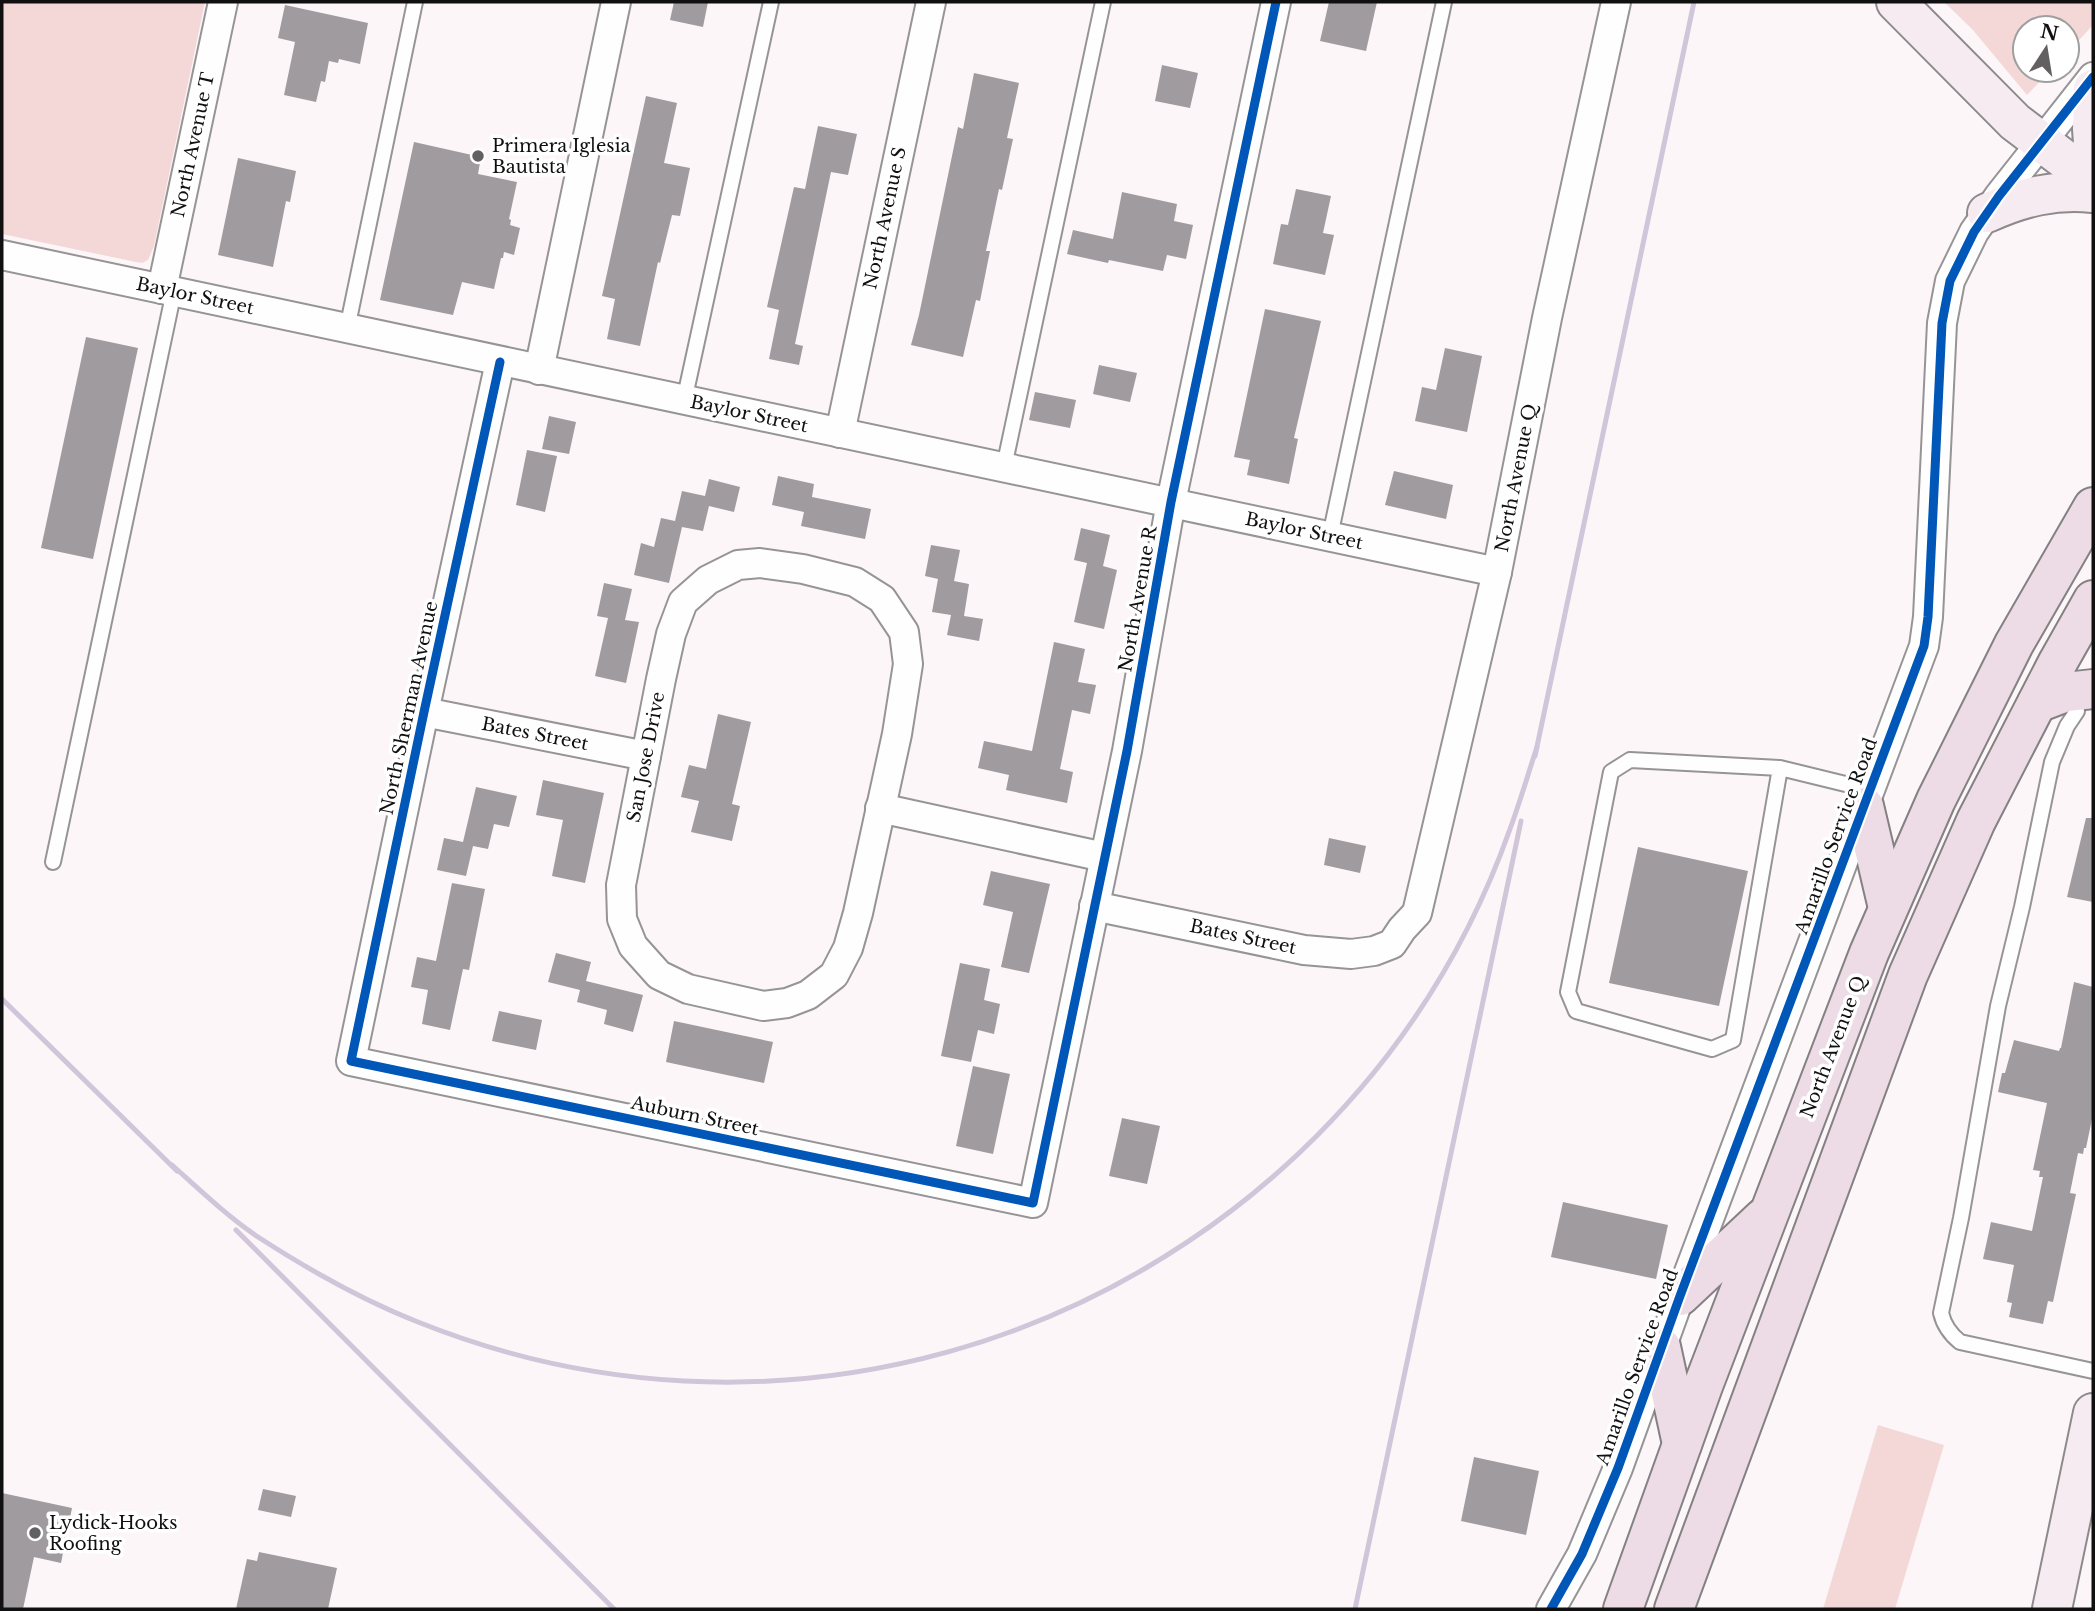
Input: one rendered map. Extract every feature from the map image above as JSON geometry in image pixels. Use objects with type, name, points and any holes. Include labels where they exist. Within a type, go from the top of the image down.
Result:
[{"type":"main road","name":"North Avenue Q","points":[[1623,1609],[1682,1444],[1888,908],[1936,800],[2014,644],[2093,507]]},
{"type":"main road","points":[[1674,1609],[1908,975],[1976,821],[2036,703],[2093,600]]},
{"type":"main road","points":[[2036,703],[2066,692],[2085,700]]},
{"type":"main road","points":[[1867,798],[1888,908]]},
{"type":"main road","points":[[1680,1296],[1770,1212]]},
{"type":"main road","points":[[1661,1347],[1682,1444]]},
{"type":"street","name":"North Avenue T","points":[[168,290],[223,2]]},
{"type":"street","points":[[539,370],[616,2]]},
{"type":"street","name":"North Avenue S","points":[[840,433],[931,2]]},
{"type":"street","name":"North Avenue R","points":[[1033,1203],[1127,751],[1171,502],[1276,2]]},
{"type":"street","name":"North Avenue Q","points":[[1392,944],[1417,913],[1497,572],[1547,318],[1616,2]]},
{"type":"street","points":[[1896,2],[2015,122],[2093,181]]},
{"type":"street","name":"Amarillo Service Road","points":[[1551,1609],[1582,1554],[1618,1468],[1924,646],[1928,617],[1942,323],[1950,281],[1974,232],[1987,213],[2093,78]]},
{"type":"street","points":[[2093,89],[2093,143]]},
{"type":"street","points":[[1987,213],[2008,203],[2039,195],[2093,193]]},
{"type":"street","name":"Baylor Street","points":[[2,255],[1497,572]]},
{"type":"street","name":"North Sherman Avenue","points":[[351,1061],[500,362]]},
{"type":"street","name":"San Jose Drive","points":[[760,563],[803,569],[855,582],[882,599],[904,632],[908,664],[897,734],[880,808],[848,948],[834,975],[808,995],[787,1003],[763,1006],[688,989],[659,975],[633,946],[622,919],[621,885],[646,756],[671,634],[684,602],[708,580],[738,565],[760,563]]},
{"type":"street","name":"Bates Street","points":[[424,712],[646,756]]},
{"type":"street","points":[[880,808],[1104,857]]},
{"type":"street","name":"Bates Street","points":[[1094,906],[1304,950],[1351,954],[1374,951],[1392,944]]},
{"type":"street","name":"Auburn Street","points":[[351,1061],[1033,1203]]},
{"type":"street","points":[[2052,1609],[2087,1478],[2093,1413]]},
{"type":"lane","points":[[347,328],[415,2]]},
{"type":"lane","points":[[684,401],[771,2]]},
{"type":"lane","points":[[1004,467],[1102,2]]},
{"type":"lane","points":[[1330,536],[1444,2]]},
{"type":"lane","points":[[53,862],[168,290]]},
{"type":"lane","points":[[2085,700],[2062,736],[2052,762],[1998,1006],[1961,1218],[1941,1313],[1949,1333],[1960,1342],[2093,1371]]},
{"type":"lane","points":[[1780,768],[1733,1040],[1712,1049],[1576,1011],[1568,992],[1611,772],[1630,760],[1780,768],[1867,798]]},
{"type":"shaded area","points":[[2,2],[205,2],[154,246],[148,260],[136,262],[2,234]]},
{"type":"shaded area","points":[[1944,2],[2093,2],[2093,25],[2081,38],[2081,14],[2011,14],[2011,76],[1972,29]]},
{"type":"shaded area","points":[[2018,84],[2038,84],[2027,95]]},
{"type":"shaded area","points":[[1878,1425],[1944,1445],[1895,1609],[1823,1609]]},
{"type":"building","points":[[674,2],[708,2],[703,27],[670,20]]},
{"type":"building","points":[[1329,2],[1377,2],[1366,51],[1320,41]]},
{"type":"building","points":[[285,5],[368,23],[360,64],[339,59],[338,63],[329,61],[325,82],[321,81],[316,102],[284,95],[295,42],[278,38]]},
{"type":"building","points":[[1162,65],[1198,73],[1190,108],[1155,101]]},
{"type":"building","points":[[974,73],[1019,83],[1007,138],[1013,139],[986,251],[990,251],[980,301],[976,300],[963,357],[911,345],[958,127],[963,129]]},
{"type":"building","points":[[646,96],[677,103],[664,163],[690,168],[680,216],[672,215],[660,263],[658,262],[640,346],[607,339],[615,299],[602,296]]},
{"type":"building","points":[[818,126],[857,134],[848,175],[831,172],[795,344],[803,346],[799,365],[769,359],[779,310],[767,307],[794,187],[805,189]]},
{"type":"building","points":[[414,142],[481,157],[478,174],[517,182],[509,219],[510,225],[520,228],[514,255],[504,252],[494,289],[462,282],[453,315],[380,300]]},
{"type":"building","points":[[238,158],[296,171],[290,202],[286,201],[273,267],[218,255]]},
{"type":"building","points":[[1296,189],[1331,196],[1323,233],[1334,235],[1325,275],[1273,264],[1281,224],[1288,225]]},
{"type":"building","points":[[1122,192],[1177,204],[1174,221],[1193,225],[1186,259],[1167,255],[1163,271],[1067,254],[1073,230],[1113,239]]},
{"type":"building","points":[[1265,309],[1321,321],[1294,438],[1298,439],[1289,484],[1247,475],[1250,460],[1234,457]]},
{"type":"building","points":[[86,337],[138,348],[93,559],[41,548]]},
{"type":"building","points":[[1445,348],[1482,356],[1467,432],[1415,421],[1422,387],[1436,390]]},
{"type":"building","points":[[1099,365],[1137,373],[1130,402],[1093,394]]},
{"type":"building","points":[[1035,392],[1076,400],[1070,428],[1029,420]]},
{"type":"building","points":[[549,416],[576,422],[569,454],[542,449]]},
{"type":"building","points":[[527,450],[557,456],[545,512],[516,505]]},
{"type":"building","points":[[1394,471],[1453,485],[1446,519],[1385,505]]},
{"type":"building","points":[[778,476],[814,484],[812,497],[871,509],[865,539],[801,526],[804,512],[772,505]]},
{"type":"building","points":[[709,479],[740,487],[734,512],[709,506],[703,531],[682,527],[669,583],[634,575],[641,543],[654,547],[661,518],[675,521],[682,491],[705,496]]},
{"type":"building","points":[[1081,528],[1110,535],[1103,566],[1117,570],[1104,629],[1074,622],[1087,563],[1074,560]]},
{"type":"building","points":[[931,545],[960,550],[954,581],[969,584],[964,616],[983,619],[979,641],[947,635],[951,615],[932,612],[938,579],[925,576]]},
{"type":"building","points":[[604,583],[632,589],[625,620],[639,622],[626,683],[595,676],[608,618],[597,616]]},
{"type":"building","points":[[1054,642],[1085,649],[1078,682],[1096,685],[1090,714],[1072,710],[1060,769],[1073,772],[1067,803],[1006,790],[1009,775],[978,768],[984,741],[1032,751]]},
{"type":"building","points":[[718,714],[751,722],[732,804],[740,806],[732,841],[691,832],[699,801],[681,797],[689,765],[706,769]]},
{"type":"building","points":[[543,780],[604,793],[585,883],[552,876],[563,820],[536,815]]},
{"type":"building","points":[[476,787],[517,796],[509,827],[494,824],[488,849],[473,846],[466,876],[437,870],[444,838],[463,842]]},
{"type":"building","points":[[2086,818],[2093,818],[2093,902],[2067,897]]},
{"type":"building","points":[[1329,838],[1366,846],[1360,873],[1324,865]]},
{"type":"building","points":[[1638,847],[1748,871],[1719,1006],[1609,983]]},
{"type":"building","points":[[991,871],[1050,884],[1029,973],[1001,967],[1013,912],[983,905]]},
{"type":"building","points":[[452,883],[485,889],[469,970],[463,969],[450,1030],[422,1024],[428,990],[411,987],[417,957],[436,961]]},
{"type":"building","points":[[556,953],[591,962],[586,981],[643,995],[633,1032],[604,1024],[607,1010],[577,1002],[580,990],[548,982]]},
{"type":"building","points":[[960,963],[990,969],[984,1000],[1000,1004],[994,1034],[978,1030],[971,1062],[941,1056]]},
{"type":"building","points":[[2074,982],[2093,987],[2093,1114],[2086,1148],[2083,1154],[2078,1153],[2070,1193],[2076,1194],[2053,1302],[2048,1301],[2043,1324],[2009,1317],[2012,1303],[2007,1302],[2014,1265],[1983,1259],[1991,1222],[2032,1231],[2043,1177],[2039,1177],[2040,1171],[2033,1170],[2047,1103],[1998,1092],[2014,1040],[2059,1051]]},
{"type":"building","points":[[499,1011],[542,1020],[536,1050],[492,1041]]},
{"type":"building","points":[[674,1021],[773,1042],[764,1083],[666,1062]]},
{"type":"building","points":[[973,1066],[1010,1074],[993,1154],[956,1146]]},
{"type":"building","points":[[1122,1118],[1160,1126],[1147,1184],[1109,1176]]},
{"type":"building","points":[[1563,1202],[1668,1225],[1656,1279],[1551,1257]]},
{"type":"building","points":[[1474,1457],[1539,1471],[1526,1535],[1461,1521]]},
{"type":"building","points":[[263,1489],[296,1496],[291,1517],[258,1510]]},
{"type":"building","name":"Lydick-Hooks Roofing","points":[[2,1493],[72,1508],[61,1563],[34,1557],[23,1609],[2,1609]]},
{"type":"building","points":[[259,1552],[337,1568],[328,1609],[236,1609],[247,1559],[257,1561]]},
{"type":"railway","points":[[1535,756],[1694,2]]},
{"type":"railway","points":[[172,1165],[258,1237],[356,1294],[418,1322],[550,1363],[684,1381],[817,1377],[947,1352],[1072,1307],[1188,1242],[1294,1158],[1387,1056],[1442,975],[1472,919],[1499,859],[1537,747]]},
{"type":"railway","points":[[1355,1609],[1521,821]]},
{"type":"railway","points":[[2,999],[177,1171]]},
{"type":"railway","points":[[236,1230],[614,1609]]},
{"type":"cycle path","points":[[500,362],[351,1061],[1033,1203],[1127,751],[1171,502],[1276,2]]},
{"type":"cycle path","points":[[1551,1609],[1582,1554],[1618,1468],[1924,646],[1928,617],[1942,323],[1950,281],[1974,232],[1999,196],[2093,77]]},
{"type":"place","name":"Primera Iglesia Bautista","points":[[478,156]]},
{"type":"place","name":"Lydick-Hooks Roofing","points":[[35,1533]]}]
